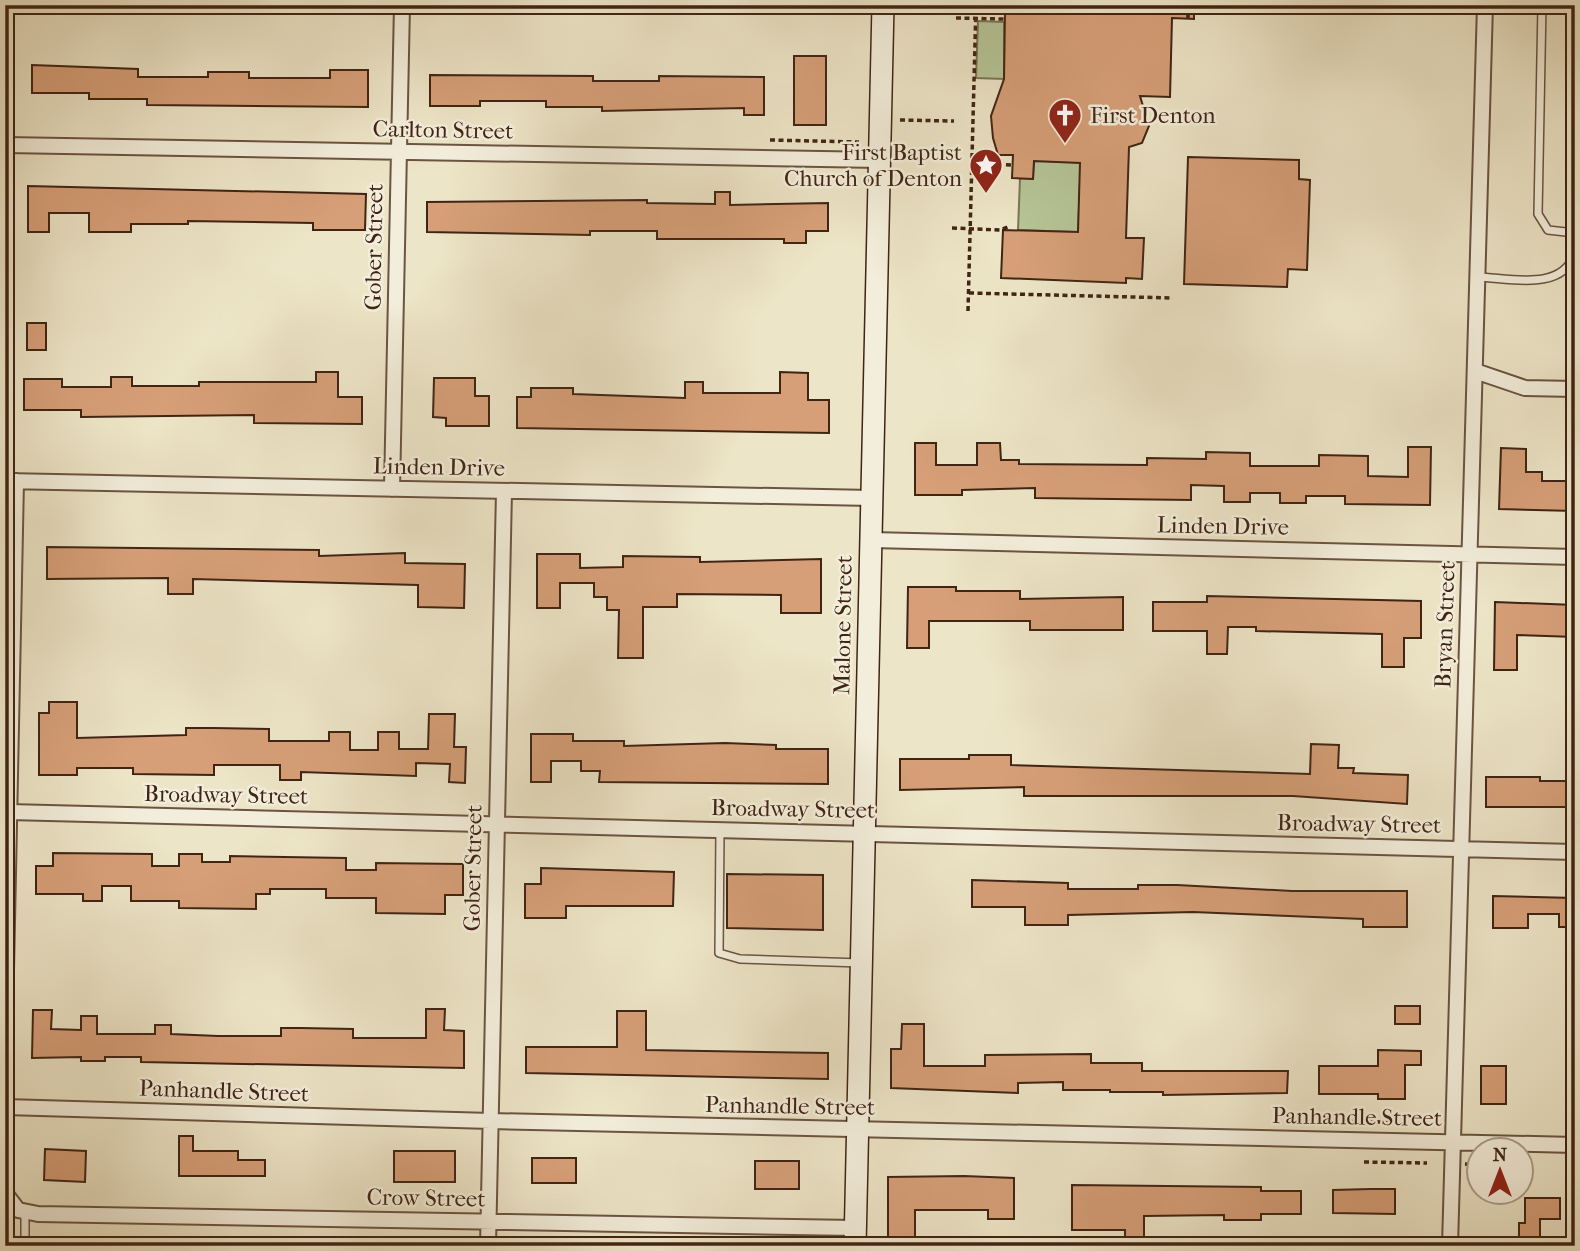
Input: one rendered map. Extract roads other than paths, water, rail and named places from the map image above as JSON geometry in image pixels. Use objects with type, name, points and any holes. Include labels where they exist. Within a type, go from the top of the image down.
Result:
[{"type":"street","points":[[5,48],[6,5]]},
{"type":"street","name":"Gober Street","points":[[392,489],[402,5]]},
{"type":"street","name":"Malone Street","points":[[855,1237],[883,5]]},
{"type":"street","name":"Bryan Street","points":[[1450,1246],[1485,5]]},
{"type":"street","name":"Carlton Street","points":[[5,145],[880,160]]},
{"type":"street","points":[[1475,371],[1525,388],[1575,389]]},
{"type":"street","points":[[5,1020],[11,481]]},
{"type":"street","name":"Linden Drive","points":[[11,481],[872,498]]},
{"type":"street","name":"Gober Street","points":[[488,1246],[504,491]]},
{"type":"street","name":"Linden Drive","points":[[871,540],[1575,557]]},
{"type":"street","name":"Broadway Street","points":[[9,812],[1575,852]]},
{"type":"street","name":"Panhandle Street","points":[[5,1107],[858,1130],[1575,1145]]},
{"type":"street","points":[[7,1199],[18,1210],[26,1212]]},
{"type":"street","name":"Crow Street","points":[[26,1212],[489,1222],[855,1237]]},
{"type":"lane","points":[[1542,5],[1538,214],[1548,230],[1575,233]]},
{"type":"lane","points":[[1478,277],[1547,278],[1562,273],[1571,264],[1575,254]]},
{"type":"lane","points":[[720,830],[719,953],[740,959],[861,964]]},
{"type":"lane","points":[[25,1246],[26,1212]]},
{"type":"place","name":"First Denton","points":[[1065,145]]},
{"type":"place","name":"First Baptist Church of Denton","points":[[986,195]]}]
